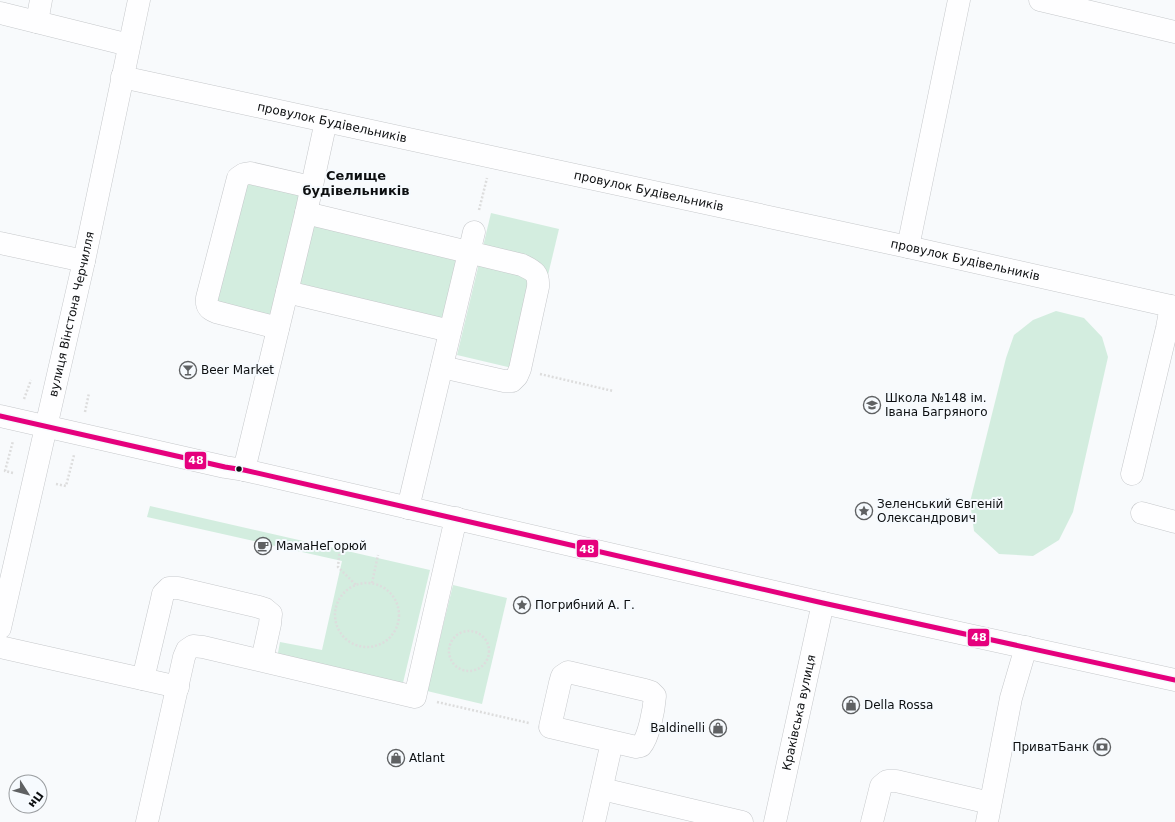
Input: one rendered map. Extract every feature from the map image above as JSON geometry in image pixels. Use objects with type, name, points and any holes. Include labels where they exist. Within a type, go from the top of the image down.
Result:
[{"type":"street","points":[[37,22],[41,0]]},
{"type":"street","name":"вулиця Вінстона Черчилля","points":[[0,628],[8,550],[46,426],[84,261],[139,0]]},
{"type":"street","points":[[908,247],[960,0]]},
{"type":"street","points":[[1040,0],[1175,32]]},
{"type":"street","points":[[0,13],[129,45]]},
{"type":"street","name":"провулок Будівельників","points":[[122,77],[908,247],[1173,306]]},
{"type":"street","points":[[244,470],[306,213],[326,121]]},
{"type":"street","points":[[278,328],[216,312],[209,309],[206,305],[207,298],[238,178],[244,174],[250,173],[311,187]]},
{"type":"street","points":[[306,213],[472,242],[534,271],[539,278],[538,287],[520,369],[517,376],[512,381],[504,381],[442,367]]},
{"type":"street","points":[[408,508],[472,242]]},
{"type":"street","points":[[0,243],[84,261]]},
{"type":"street","points":[[287,292],[450,331]]},
{"type":"street","points":[[1132,474],[1173,306]]},
{"type":"street","points":[[0,416],[1175,680]]},
{"type":"street","points":[[1142,513],[1175,522]]},
{"type":"street","points":[[147,822],[184,657],[188,650],[193,646],[204,647],[262,660],[415,697],[456,518]]},
{"type":"street","points":[[143,679],[163,594],[169,588],[178,588],[259,606],[266,609],[271,614],[262,660]]},
{"type":"street","name":"Краківська вулиця","points":[[774,822],[823,602]]},
{"type":"street","points":[[872,822],[881,786],[887,781],[896,781],[988,812],[1011,698],[1026,647]]},
{"type":"street","points":[[0,648],[178,687]]},
{"type":"street","points":[[568,672],[651,692],[655,696],[646,737],[641,746],[636,747],[612,742],[550,727],[562,676],[568,672]]},
{"type":"street","points":[[594,822],[612,742]]},
{"type":"street","points":[[602,789],[742,822]]},
{"type":"path","points":[[472,242],[492,157]]},
{"type":"path","points":[[520,369],[613,391]]},
{"type":"path","points":[[340,546],[338,567],[356,585]]},
{"type":"path","points":[[372,583],[378,555]]},
{"type":"path","points":[[366,582],[382,586],[389,591],[398,604],[400,615],[396,632],[389,640],[377,646],[366,648],[349,642],[339,631],[335,620],[335,608],[340,598],[343,594],[356,585],[366,582]]},
{"type":"path","points":[[463,632],[473,632],[480,635],[485,640],[488,646],[488,653],[483,666],[471,671],[464,671],[453,664],[449,654],[449,647],[452,641],[463,632]]},
{"type":"path","points":[[415,697],[550,727]]},
{"type":"green space","points":[[234,175],[302,192],[267,329],[199,312]]},
{"type":"green space","points":[[491,213],[559,229],[525,371],[457,355]]},
{"type":"green space","points":[[312,219],[463,255],[446,323],[295,287]]},
{"type":"green space","points":[[1056,311],[1084,318],[1102,337],[1108,357],[1073,512],[1059,540],[1033,556],[999,554],[974,531],[970,502],[1006,358],[1014,335],[1033,320]]},
{"type":"green space","points":[[150,506],[430,570],[402,687],[277,658],[280,642],[322,650],[342,561],[147,517]]},
{"type":"green space","points":[[453,585],[507,598],[482,704],[427,691]]},
{"type":"transit line","name":"48","points":[[0,416],[244,470],[823,603],[1175,680]]},
{"type":"place","name":"Beer Market","points":[[188,370]]},
{"type":"place","name":"Школа №148 ім. Івана Багряного","points":[[872,405]]},
{"type":"place","name":"Зеленський Євгеній Олександрович","points":[[864,511]]},
{"type":"place","name":"МамаНеГорюй","points":[[263,546]]},
{"type":"place","name":"Погрибний А. Г.","points":[[522,605]]},
{"type":"place","name":"Della Rossa","points":[[851,705]]},
{"type":"place","name":"Baldinelli","points":[[718,728]]},
{"type":"place","name":"ПриватБанк","points":[[1102,747]]},
{"type":"place","name":"Atlant","points":[[396,758]]},
{"type":"district","name":"Селище будівельників","points":[[356,182]]}]
